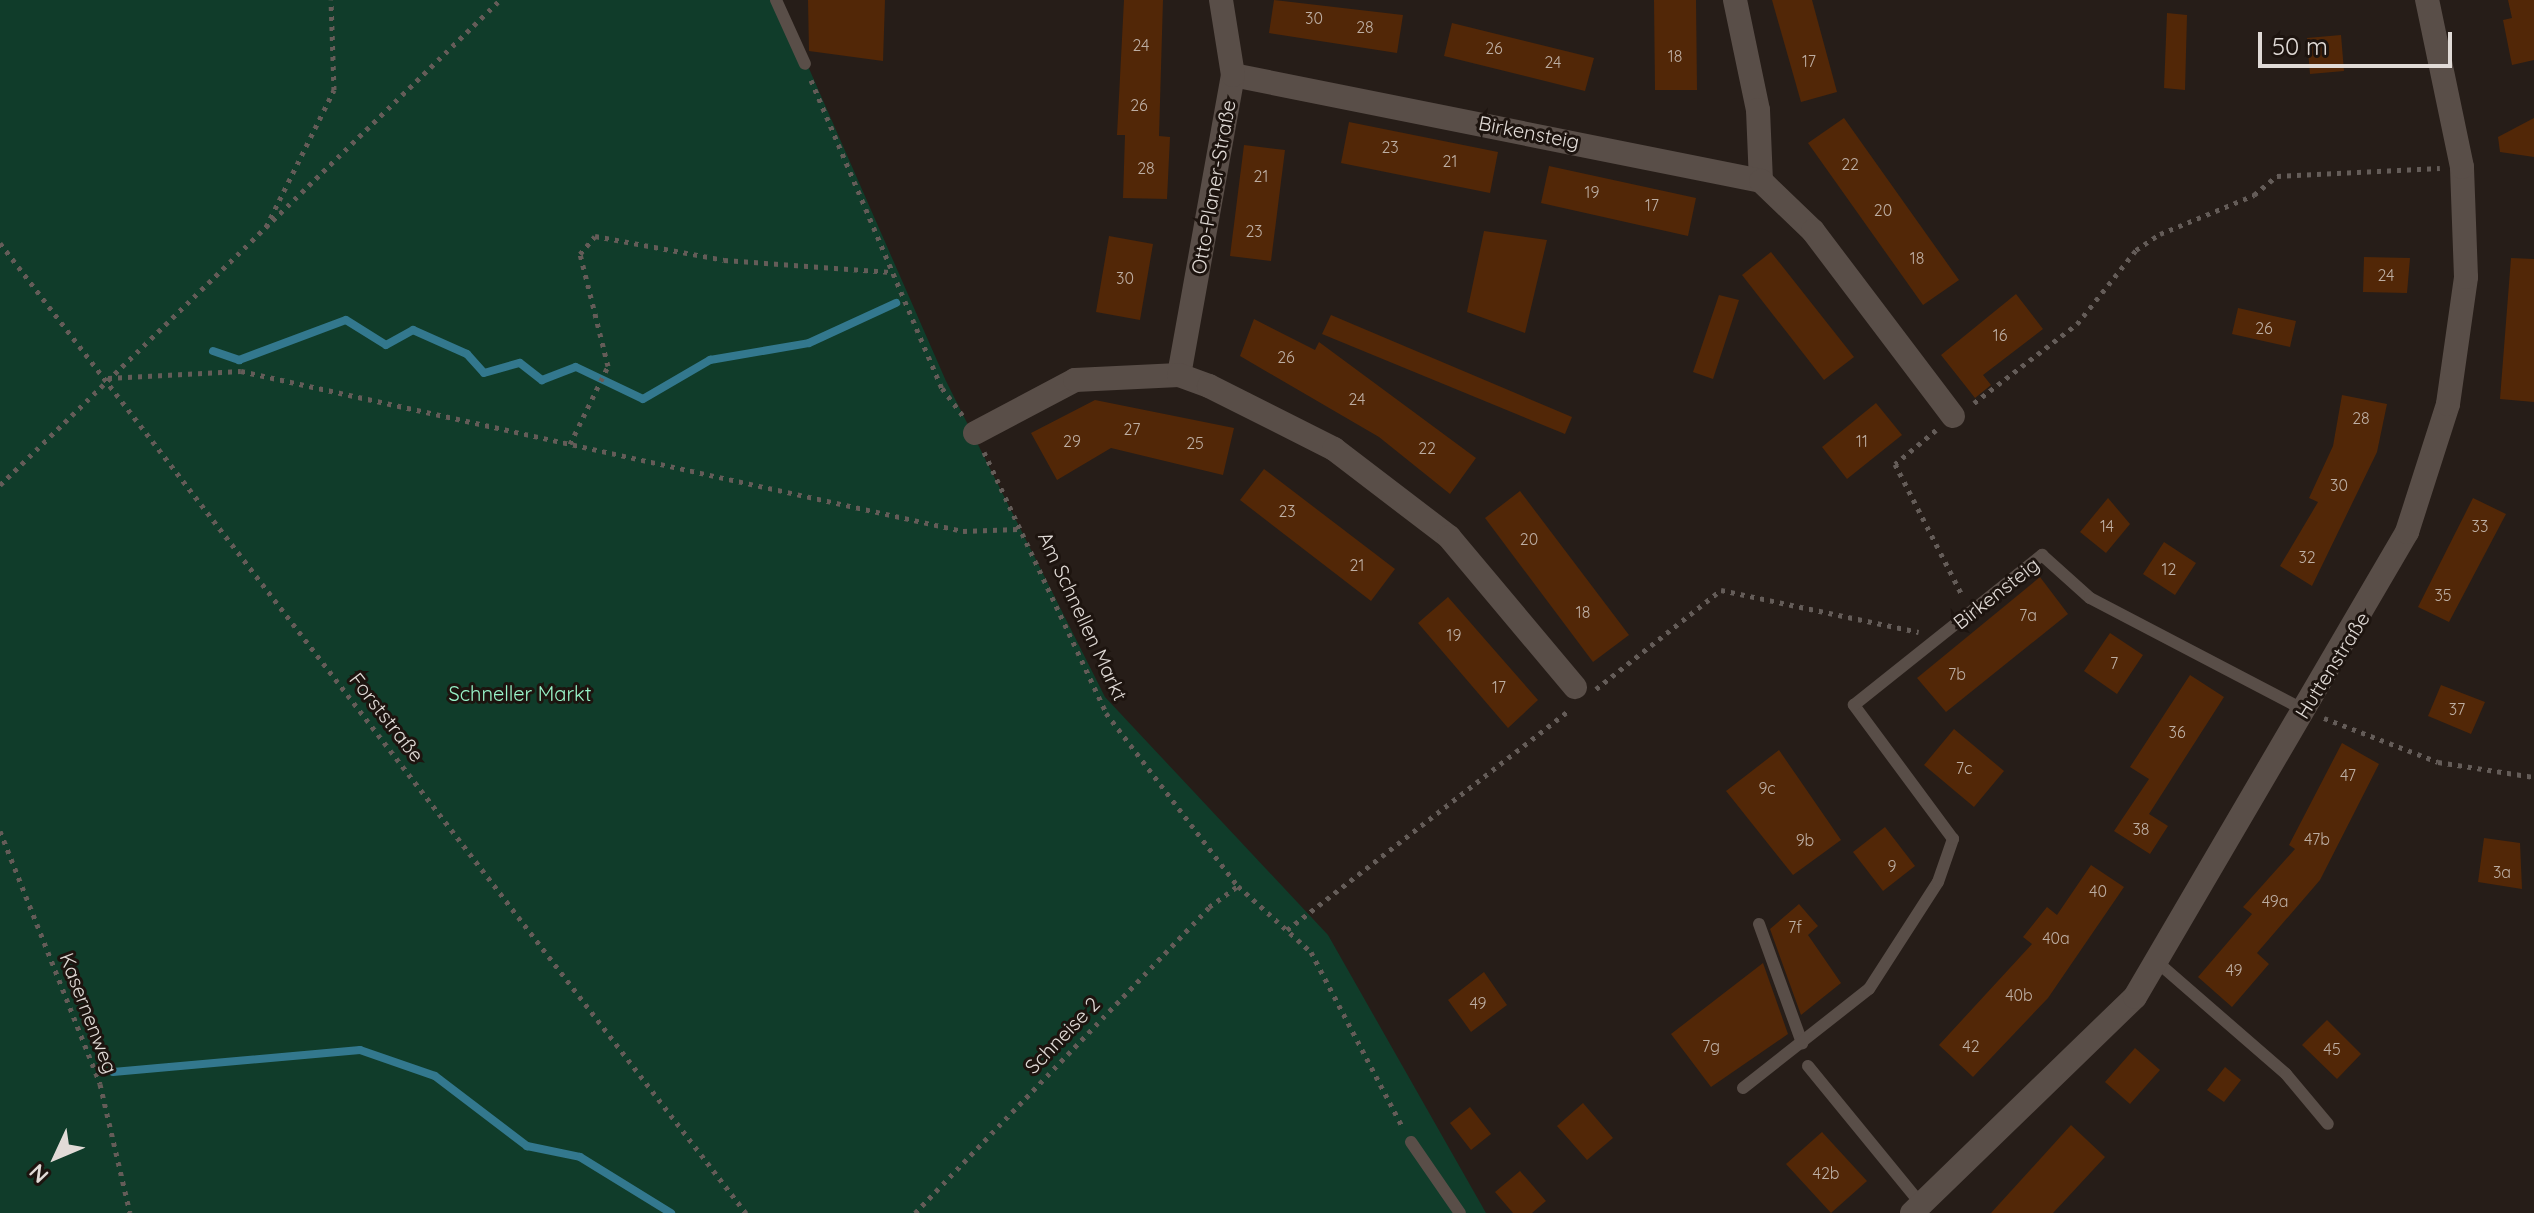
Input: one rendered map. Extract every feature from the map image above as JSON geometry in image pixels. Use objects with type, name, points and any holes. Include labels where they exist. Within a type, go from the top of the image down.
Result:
[{"type":"street","name":"Otto-Planer-Straße","points":[[1179,375],[1233,75],[1221,0]]},
{"type":"street","points":[[1735,0],[1758,110],[1761,181],[1813,231],[1953,416]]},
{"type":"street","name":"Huttenstraße","points":[[1916,1208],[2135,997],[2374,595],[2431,469],[2448,404],[2466,277],[2462,167],[2427,0]]},
{"type":"street","name":"Birkensteig","points":[[1233,75],[1761,181]]},
{"type":"street","points":[[975,433],[1075,380],[1179,375],[1334,449],[1449,537],[1575,687]]},
{"type":"lane","points":[[776,0],[805,64]]},
{"type":"lane","name":"Birkensteig","points":[[1743,1088],[1869,989],[1938,882],[1953,839],[1854,705],[2042,555],[2090,598],[2304,710]]},
{"type":"lane","points":[[1759,924],[1802,1043]]},
{"type":"lane","points":[[2156,961],[2286,1074],[2328,1124]]},
{"type":"lane","points":[[1808,1066],[1916,1208]]},
{"type":"lane","points":[[1411,1142],[1460,1213]]},
{"type":"path","points":[[264,231],[334,90],[331,0]]},
{"type":"path","points":[[0,485],[500,0]]},
{"type":"path","name":"Am Schnellen Markt","points":[[805,64],[942,388],[975,433],[1106,713],[1238,886],[1311,952],[1411,1142]]},
{"type":"path","points":[[1971,612],[1895,464],[1953,416],[2077,324],[2136,250],[2254,195],[2277,176],[2462,167]]},
{"type":"path","points":[[570,444],[608,366],[580,254],[595,236],[724,260],[892,272]]},
{"type":"path","name":"Forststraße","points":[[0,243],[108,378],[746,1213]]},
{"type":"path","points":[[108,378],[241,371],[963,531],[1021,529]]},
{"type":"path","points":[[1287,930],[1721,590],[1921,632]]},
{"type":"path","points":[[2304,710],[2438,762],[2534,777]]},
{"type":"path","name":"Kasernenweg","points":[[0,831],[100,1084],[130,1213]]},
{"type":"path","name":"Schneise 2","points":[[915,1213],[1209,907],[1238,886]]},
{"type":"green space","name":"Schneller Markt","points":[[0,0],[779,0],[946,381],[1105,697],[1328,935],[1486,1213],[0,1213]]},
{"type":"building","points":[[808,0],[885,0],[883,61],[809,51]]},
{"type":"building","points":[[1124,0],[1163,0],[1159,136],[1170,137],[1167,199],[1123,198],[1125,135],[1117,135]]},
{"type":"building","points":[[1274,0],[1403,15],[1397,53],[1269,33]]},
{"type":"building","points":[[1654,0],[1696,0],[1697,90],[1655,90]]},
{"type":"building","points":[[1772,0],[1812,0],[1837,92],[1801,102]]},
{"type":"building","points":[[2508,0],[2534,0],[2534,60],[2512,65],[2503,20],[2512,18]]},
{"type":"building","points":[[2167,13],[2187,15],[2185,90],[2164,88]]},
{"type":"building","points":[[1452,23],[1594,58],[1585,91],[1444,56]]},
{"type":"building","points":[[2341,35],[2344,71],[2310,74],[2307,38]]},
{"type":"building","points":[[1844,118],[1959,280],[1923,305],[1808,143]]},
{"type":"building","points":[[2534,118],[2534,157],[2500,152],[2498,137]]},
{"type":"building","points":[[1349,122],[1498,152],[1490,193],[1341,163]]},
{"type":"building","points":[[1244,145],[1285,150],[1271,261],[1230,256]]},
{"type":"building","points":[[1549,166],[1696,198],[1688,236],[1541,203]]},
{"type":"building","points":[[1484,231],[1547,240],[1525,333],[1467,312]]},
{"type":"building","points":[[1109,236],[1153,244],[1140,320],[1096,312]]},
{"type":"building","points":[[1771,252],[1854,357],[1824,380],[1742,275]]},
{"type":"building","points":[[2364,257],[2410,258],[2407,293],[2363,292]]},
{"type":"building","points":[[2511,258],[2534,259],[2534,402],[2500,399]]},
{"type":"building","points":[[2016,294],[2043,329],[1983,375],[1991,385],[1975,398],[1941,355]]},
{"type":"building","points":[[1719,295],[1739,300],[1713,379],[1693,372]]},
{"type":"building","points":[[2238,308],[2296,321],[2290,347],[2232,334]]},
{"type":"building","points":[[1331,315],[1572,417],[1565,434],[1322,334]]},
{"type":"building","points":[[1254,319],[1315,350],[1319,342],[1476,458],[1450,494],[1379,437],[1240,356]]},
{"type":"building","points":[[2342,395],[2387,404],[2377,452],[2312,586],[2280,566],[2318,502],[2309,498],[2333,446]]},
{"type":"building","points":[[1095,400],[1234,428],[1223,475],[1111,448],[1057,480],[1031,433]]},
{"type":"building","points":[[1876,403],[1902,435],[1847,479],[1822,447]]},
{"type":"building","points":[[1264,469],[1395,569],[1371,601],[1240,500]]},
{"type":"building","points":[[1520,491],[1629,635],[1593,662],[1485,518]]},
{"type":"building","points":[[2108,498],[2130,524],[2106,553],[2080,532]]},
{"type":"building","points":[[2473,498],[2506,514],[2449,622],[2418,607]]},
{"type":"building","points":[[2164,542],[2196,563],[2175,595],[2143,574]]},
{"type":"building","points":[[2040,577],[2068,614],[1946,712],[1917,678]]},
{"type":"building","points":[[1448,597],[1538,700],[1508,728],[1418,623]]},
{"type":"building","points":[[2110,633],[2143,655],[2117,694],[2084,671]]},
{"type":"building","points":[[2190,675],[2224,697],[2149,814],[2168,826],[2150,854],[2114,831],[2149,779],[2130,767]]},
{"type":"building","points":[[2441,685],[2485,702],[2471,734],[2428,716]]},
{"type":"building","points":[[1954,729],[2004,771],[1974,807],[1924,765]]},
{"type":"building","points":[[2342,743],[2379,764],[2320,880],[2257,953],[2269,964],[2232,1007],[2198,977],[2252,914],[2243,907],[2295,849],[2289,845]]},
{"type":"building","points":[[1779,750],[1841,840],[1793,875],[1726,791]]},
{"type":"building","points":[[1885,827],[1915,866],[1883,891],[1853,852]]},
{"type":"building","points":[[2484,838],[2520,843],[2522,889],[2478,882]]},
{"type":"building","points":[[2091,865],[2124,887],[2048,998],[1973,1077],[1939,1045],[2032,944],[2023,937],[2047,907],[2057,915]]},
{"type":"building","points":[[1799,904],[1818,926],[1808,935],[1841,983],[1801,1015],[1770,929]]},
{"type":"building","points":[[1763,963],[1788,1034],[1711,1087],[1671,1034]]},
{"type":"building","points":[[1484,972],[1507,1005],[1471,1032],[1448,1000]]},
{"type":"building","points":[[2327,1020],[2361,1054],[2337,1079],[2302,1045]]},
{"type":"building","points":[[2135,1048],[2160,1070],[2130,1104],[2105,1082]]},
{"type":"building","points":[[2225,1067],[2241,1080],[2224,1102],[2207,1090]]},
{"type":"building","points":[[1583,1103],[1613,1138],[1587,1160],[1557,1126]]},
{"type":"building","points":[[1470,1107],[1491,1134],[1471,1150],[1450,1123]]},
{"type":"building","points":[[2071,1125],[2105,1157],[2053,1213],[1991,1213]]},
{"type":"building","points":[[1822,1132],[1867,1181],[1831,1213],[1786,1164]]},
{"type":"building","points":[[1520,1171],[1546,1201],[1532,1213],[1513,1213],[1495,1192]]},
{"type":"waterway","points":[[213,351],[239,360],[346,320],[386,345],[413,330],[467,354],[484,373],[520,363],[542,380],[576,367],[643,399],[710,360],[809,343],[896,303]]},
{"type":"waterway","points":[[113,1072],[360,1050],[435,1076],[527,1146],[580,1157],[671,1213]]}]
